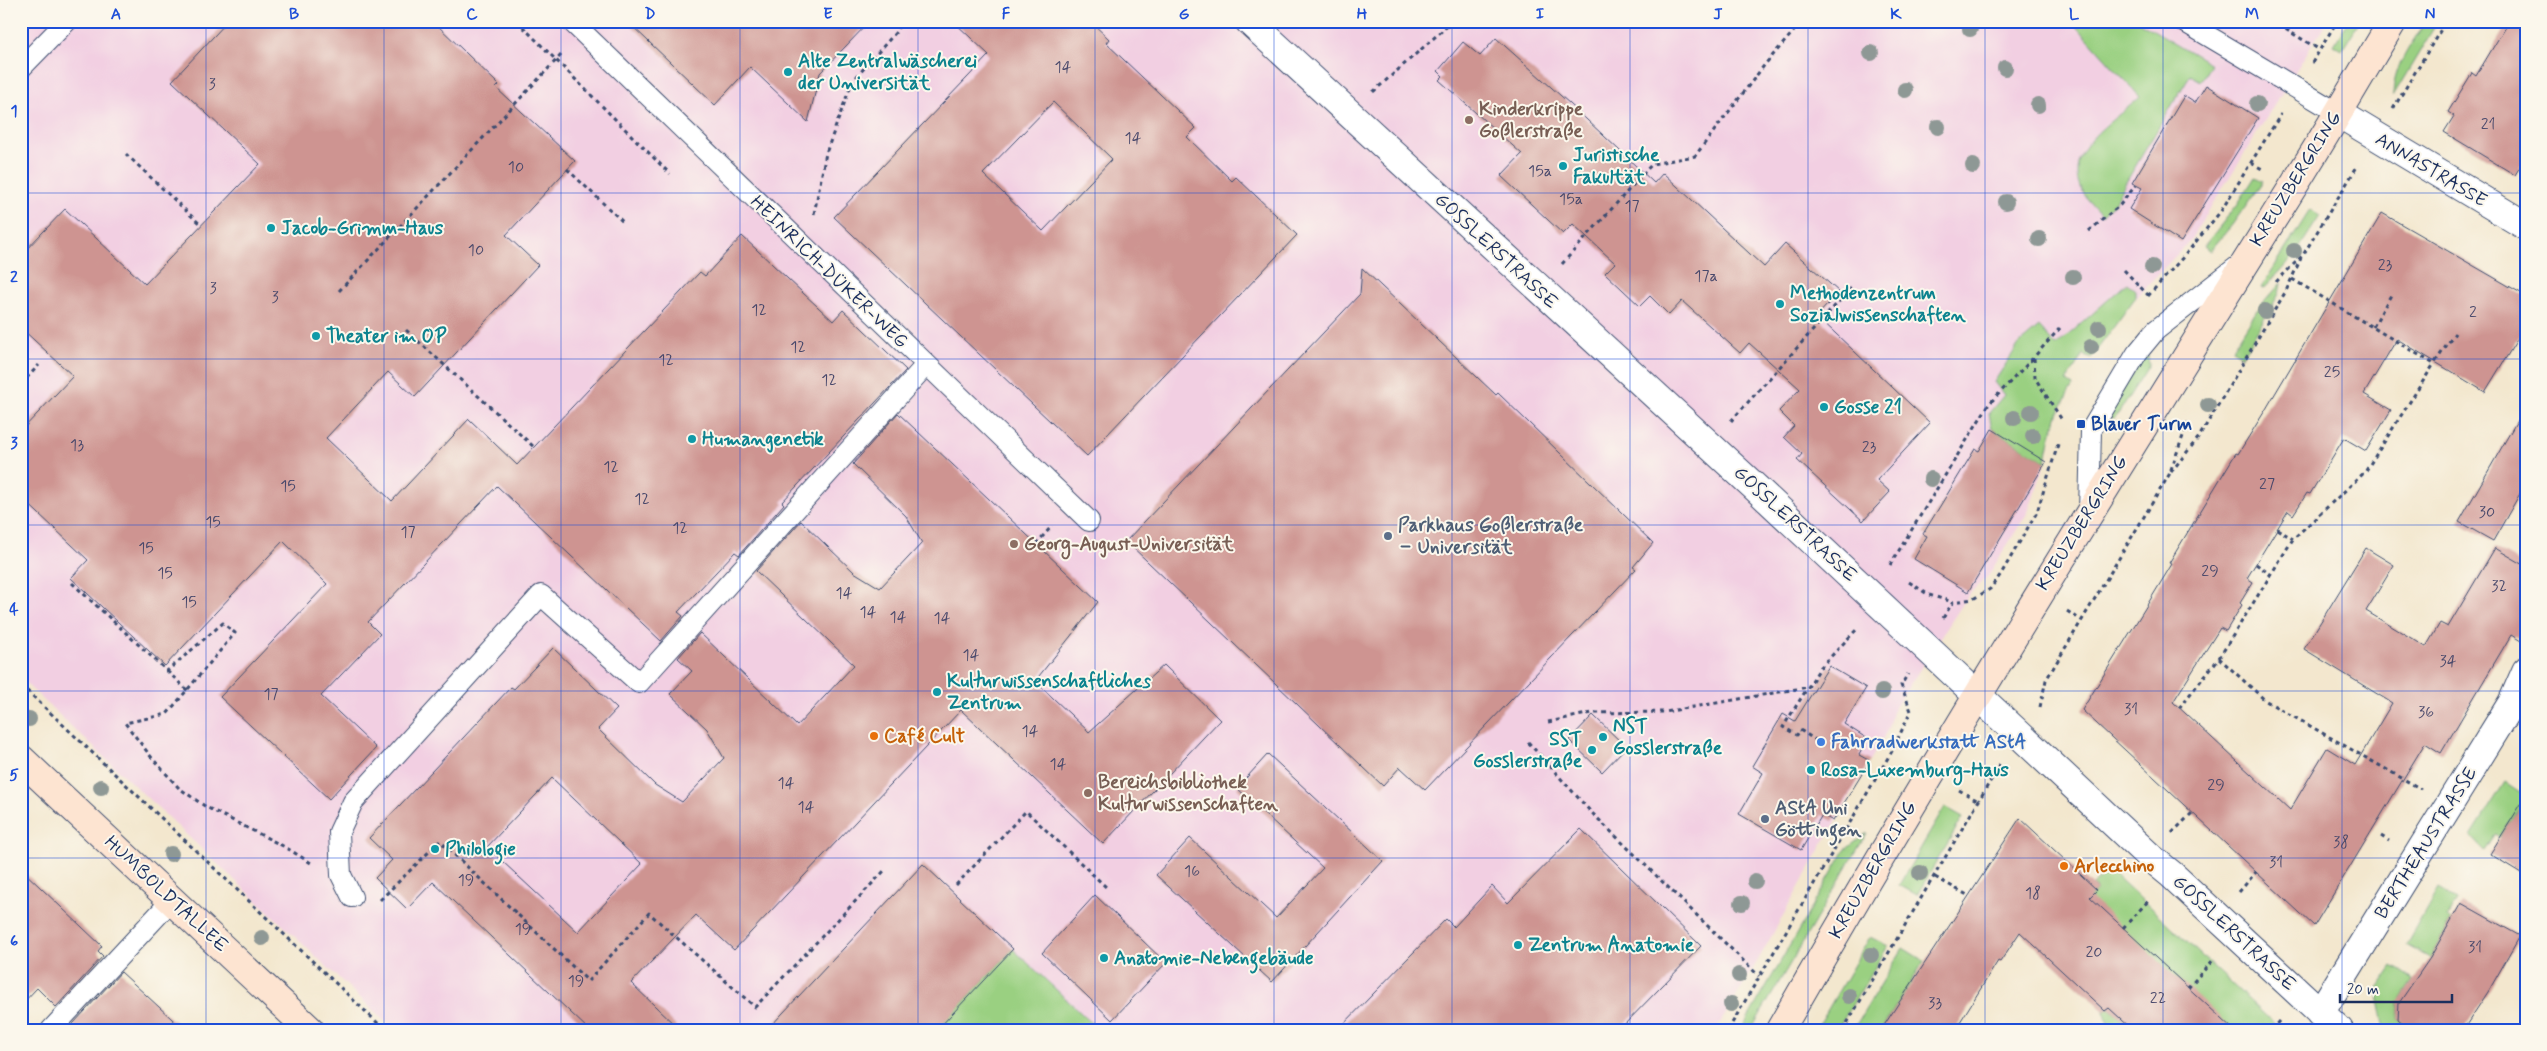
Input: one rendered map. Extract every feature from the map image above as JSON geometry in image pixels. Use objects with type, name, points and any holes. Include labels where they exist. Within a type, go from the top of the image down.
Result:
[{"type":"street","name":"GOSSLERSTRASSE","points":[[1249,21],[2329,1021]]},
{"type":"street","name":"KREUZBERGRING","points":[[1780,1030],[1855,899],[1977,696],[2393,21]]},
{"type":"street","name":"ANNASTRASSE","points":[[2338,113],[2526,226]]},
{"type":"street","name":"BERTHEAUSTRASSE","points":[[2329,1021],[2450,805],[2512,703],[2526,671]]},
{"type":"street","name":"HUMBOLDTALLEE","points":[[21,759],[310,1030]]},
{"type":"lane","points":[[21,68],[67,21]]},
{"type":"lane","points":[[2183,21],[2296,90],[2338,113]]},
{"type":"lane","name":"HEINRICH-DÜKER-WEG","points":[[576,27],[1088,522]]},
{"type":"lane","points":[[2089,514],[2091,430],[2137,353],[2156,330],[2245,260]]},
{"type":"lane","points":[[352,897],[341,875],[339,832],[353,802],[541,594],[639,683],[926,365]]},
{"type":"lane","points":[[51,1030],[172,900]]},
{"type":"path","points":[[517,21],[670,174]]},
{"type":"path","points":[[807,251],[826,153],[837,118],[852,82],[896,32],[901,21]]},
{"type":"path","points":[[1352,117],[1372,92],[1453,21]]},
{"type":"path","points":[[2272,21],[2320,50]]},
{"type":"path","points":[[2143,302],[2186,255],[2221,211],[2337,21]]},
{"type":"path","points":[[1843,1030],[2003,760],[2040,708],[2046,680],[2169,474],[2199,437],[2292,279],[2303,255],[2446,21]]},
{"type":"path","points":[[339,291],[556,60],[576,27]]},
{"type":"path","points":[[1539,290],[1652,164],[1695,156],[1766,63],[1794,32]]},
{"type":"path","points":[[126,154],[201,225]]},
{"type":"path","points":[[567,169],[624,223]]},
{"type":"path","points":[[2089,231],[2120,205],[2136,185]]},
{"type":"path","points":[[2270,288],[2303,255]]},
{"type":"path","points":[[2124,270],[2148,295]]},
{"type":"path","points":[[2292,279],[2434,364]]},
{"type":"path","points":[[1710,446],[1851,288]]},
{"type":"path","points":[[2372,327],[2392,295]]},
{"type":"path","points":[[1890,565],[1989,404],[2060,328]]},
{"type":"path","points":[[406,330],[534,446]]},
{"type":"path","points":[[2179,708],[2219,658],[2293,539],[2365,472],[2455,333]]},
{"type":"path","points":[[2034,357],[2036,378],[2064,425],[2068,417]]},
{"type":"path","points":[[21,384],[39,365]]},
{"type":"path","points":[[2169,474],[2191,413]]},
{"type":"path","points":[[1728,1030],[1892,751],[1911,711],[1901,685],[1954,602],[1973,599],[1990,590],[2001,574],[2037,512],[2061,434]]},
{"type":"path","points":[[2277,529],[2293,539]]},
{"type":"path","points":[[2256,564],[2271,575]]},
{"type":"path","points":[[72,583],[188,691]]},
{"type":"path","points":[[1817,741],[1800,730],[1797,735],[1783,727],[1820,668],[1880,604]]},
{"type":"path","points":[[167,671],[223,623],[235,633],[167,714],[125,723],[152,758],[179,788],[206,807],[285,847],[318,868],[341,875]]},
{"type":"path","points":[[2219,658],[2266,701],[2450,805]]},
{"type":"path","points":[[21,685],[385,1030]]},
{"type":"path","points":[[1548,722],[1592,714],[1666,712],[1808,687]]},
{"type":"path","points":[[1528,742],[1591,812],[1759,976]]},
{"type":"path","points":[[956,885],[1026,811],[1106,887]]},
{"type":"path","points":[[377,902],[390,892],[440,841],[588,981],[649,913],[755,1008],[885,870]]},
{"type":"path","points":[[1935,877],[1968,896]]},
{"type":"path","points":[[2123,928],[2151,898]]},
{"type":"path","points":[[2188,988],[2215,958]]},
{"type":"path","points":[[2271,1030],[2281,1020]]},
{"type":"shaded area","name":"Georg-August-Universität","points":[[21,21],[2327,21],[2189,242],[2135,298],[2091,358],[2083,354],[2066,382],[2073,386],[2059,408],[2049,439],[2046,462],[2028,512],[1988,576],[1970,593],[1892,712],[1888,729],[1757,962],[1716,1030],[394,1030],[21,679]]},
{"type":"green space","points":[[2072,21],[2138,21],[2211,64],[2201,81],[2190,75],[2113,204],[2102,215],[2080,187],[2077,173],[2079,159],[2095,136],[2140,97]]},
{"type":"green space","points":[[2348,21],[2360,21],[2342,50],[2334,45]]},
{"type":"green space","points":[[2426,21],[2438,21],[2393,96],[2399,66]]},
{"type":"green space","points":[[2255,177],[2263,181],[2232,225],[2210,251],[2204,246],[2237,205]]},
{"type":"green space","points":[[2310,210],[2320,216],[2294,256],[2264,289],[2261,288]]},
{"type":"green space","points":[[2127,283],[2135,290],[2135,298],[2091,358],[2083,354],[2067,382],[2073,386],[2055,422],[2046,462],[1992,429],[1989,413],[2004,395],[1994,382],[2019,344],[2039,327],[2056,346]]},
{"type":"green space","points":[[2281,283],[2279,294],[2242,356],[2232,350],[2257,310]]},
{"type":"green space","points":[[2143,356],[2148,356],[2149,365],[2118,414],[2113,419],[2107,416]]},
{"type":"green space","points":[[2505,782],[2526,796],[2500,837],[2496,834],[2485,851],[2471,836]]},
{"type":"green space","points":[[1945,807],[1963,817],[1917,895],[1899,885]]},
{"type":"green space","points":[[1867,833],[1751,1030],[1741,1030],[1845,850]]},
{"type":"green space","points":[[2109,869],[2281,1030],[2233,1030],[2085,903],[2097,890],[2093,886]]},
{"type":"green space","points":[[2438,889],[2457,900],[2447,917],[2451,920],[2430,958],[2406,945]]},
{"type":"green space","points":[[1870,937],[1888,946],[1837,1030],[1816,1030]]},
{"type":"green space","points":[[1903,948],[1924,961],[1881,1030],[1853,1030]]},
{"type":"green space","points":[[1013,949],[1099,1030],[937,1030]]},
{"type":"green space","points":[[2393,966],[2414,980],[2399,1003],[2398,1019],[2411,1030],[2385,1030],[2377,989]]},
{"type":"green space","points":[[2109,1008],[2133,1030],[2109,1030],[2105,1011]]},
{"type":"building","points":[[228,21],[433,21],[499,85],[496,88],[575,161],[506,235],[538,265],[415,397],[388,372],[326,438],[392,501],[469,419],[517,465],[700,272],[705,276],[742,236],[833,321],[843,310],[906,370],[782,502],[784,504],[739,555],[735,552],[678,612],[683,616],[661,641],[497,486],[368,622],[380,634],[321,696],[376,748],[329,799],[220,697],[327,584],[283,541],[165,666],[71,578],[88,560],[21,497],[21,431],[73,376],[21,328],[21,255],[65,209],[145,284],[260,164],[172,81]]},
{"type":"building","name":"Alte Zentralwäscherei der Universität","points":[[627,21],[870,21],[820,73],[808,122],[750,67],[715,105]]},
{"type":"building","points":[[953,21],[1090,21],[1109,39],[1106,43],[1196,128],[1187,137],[1232,181],[1236,177],[1297,235],[1087,456],[834,217],[989,55]],"holes":[[[1053,102],[1112,159],[1043,231],[983,174]]]},
{"type":"building","points":[[2509,21],[2526,21],[2526,157],[2515,175],[2444,132],[2454,116],[2448,112],[2472,73],[2476,76]]},
{"type":"building","points":[[1496,38],[1654,183],[1663,173],[1764,267],[1785,244],[1839,292],[1817,316],[1930,423],[1877,480],[1890,492],[1863,521],[1797,460],[1802,454],[1784,437],[1794,426],[1779,411],[1800,389],[1749,343],[1740,353],[1682,301],[1669,315],[1650,296],[1640,306],[1605,273],[1615,263],[1573,224],[1563,234],[1501,176],[1522,154],[1439,80],[1443,76],[1438,71],[1463,42],[1480,56]]},
{"type":"building","points":[[2206,85],[2258,118],[2181,242],[2129,209],[2142,188],[2132,183],[2184,96],[2195,103]]},
{"type":"building","points":[[2382,213],[2526,296],[2526,325],[2485,392],[2397,339],[2364,394],[2391,410],[2366,451],[2344,438],[2310,494],[2307,493],[2293,515],[2288,511],[2247,578],[2253,582],[2240,603],[2242,605],[2226,631],[2220,628],[2173,702],[2290,810],[2327,748],[2355,765],[2392,703],[2304,649],[2366,548],[2394,565],[2366,611],[2426,647],[2440,623],[2448,627],[2495,548],[2526,566],[2526,644],[2511,635],[2441,753],[2425,743],[2314,926],[2082,710],[2172,564],[2169,563],[2236,453],[2238,454],[2266,409]]},
{"type":"building","name":"Parkhaus Goßlerstraße – Universität","points":[[1362,268],[1496,395],[1498,393],[1653,543],[1633,567],[1636,569],[1425,790],[1400,767],[1383,786],[1126,541],[1360,294]]},
{"type":"building","points":[[2526,405],[2526,483],[2493,541],[2459,522]]},
{"type":"building","name":"Kulturwissenschaftliches Zentrum","points":[[898,413],[1098,602],[1035,681],[1089,732],[1164,665],[1220,720],[1103,844],[961,710],[734,950],[696,915],[631,983],[680,1030],[589,1030],[433,882],[407,909],[375,878],[392,860],[369,838],[511,687],[514,689],[553,648],[617,709],[598,729],[655,785],[682,802],[724,758],[707,729],[670,694],[692,671],[678,658],[700,633],[797,726],[854,665],[756,571],[801,521],[854,572],[880,588],[922,543],[906,516],[853,464]],"holes":[[[552,778],[642,864],[578,932],[487,847]]]},
{"type":"building","points":[[1992,429],[2046,462],[1968,592],[1914,559],[1927,536],[1923,534],[1975,449],[1979,451]]},
{"type":"building","name":"Rosa-Luxemburg-Haus","points":[[1829,666],[1866,688],[1844,724],[1868,739],[1859,755],[1870,761],[1833,821],[1822,815],[1801,850],[1739,814],[1763,773],[1752,766],[1783,714],[1795,721]]},
{"type":"building","points":[[1593,715],[1626,747],[1602,772],[1569,740]]},
{"type":"building","points":[[1268,754],[1383,861],[1272,982],[1156,875],[1190,838],[1276,918],[1323,868],[1237,788]]},
{"type":"building","points":[[2526,796],[2526,876],[2490,854]]},
{"type":"building","points":[[2020,818],[2097,890],[2090,897],[2234,1030],[2133,1030],[2109,1008],[2105,1011],[2020,932],[2000,962],[1998,961],[1955,1030],[1881,1030]]},
{"type":"building","name":"Zentrum Anatomie","points":[[1581,829],[1701,946],[1619,1030],[1338,1030],[1446,919],[1454,927],[1492,886],[1508,903]]},
{"type":"building","points":[[923,864],[1013,949],[937,1030],[767,1030]]},
{"type":"building","points":[[21,869],[102,946],[98,951],[103,956],[56,1007],[37,988],[21,1005]]},
{"type":"building","name":"Anatomie-Nebengebäude","points":[[1095,895],[1166,963],[1112,1020],[1042,953]]},
{"type":"building","points":[[2461,903],[2520,936],[2488,992],[2463,1030],[2411,1030],[2398,1019],[2399,1003],[2430,958]]},
{"type":"building","points":[[121,972],[184,1030],[78,1030],[73,1024]]},
{"type":"place","name":"Alte Zentralwäscherei der Universität","points":[[788,72]]},
{"type":"place","name":"Kinderkrippe Goßlerstraße","points":[[1469,120]]},
{"type":"place","name":"Juristische Fakultät","points":[[1563,166]]},
{"type":"place","name":"Jacob-Grimm-Haus","points":[[271,228]]},
{"type":"place","name":"Methodenzentrum Sozialwissenschaften","points":[[1780,304]]},
{"type":"place","name":"Theater im OP","points":[[316,336]]},
{"type":"place","name":"Gosse 21","points":[[1824,407]]},
{"type":"place","name":"Blauer Turm","points":[[2081,424]]},
{"type":"place","name":"Humangenetik","points":[[692,439]]},
{"type":"place","name":"Parkhaus Goßlerstraße – Universität","points":[[1388,536]]},
{"type":"place","name":"Georg-August-Universität","points":[[1014,544]]},
{"type":"place","name":"Kulturwissenschaftliches Zentrum","points":[[937,692]]},
{"type":"place","name":"Café Cult","points":[[874,736]]},
{"type":"place","name":"NST Gosslerstraße","points":[[1603,737]]},
{"type":"place","name":"Fahrradwerkstatt AStA","points":[[1821,742]]},
{"type":"place","name":"SST Gosslerstraße","points":[[1592,750]]},
{"type":"place","name":"Rosa-Luxemburg-Haus","points":[[1811,770]]},
{"type":"place","name":"Bereichsbibliothek Kulturwissenschaften","points":[[1088,793]]},
{"type":"place","name":"AStA Uni Göttingen","points":[[1765,819]]},
{"type":"place","name":"Philologie","points":[[435,849]]},
{"type":"place","name":"Arlecchino","points":[[2064,866]]},
{"type":"place","name":"Zentrum Anatomie","points":[[1518,945]]},
{"type":"place","name":"Anatomie-Nebengebäude","points":[[1104,958]]}]
